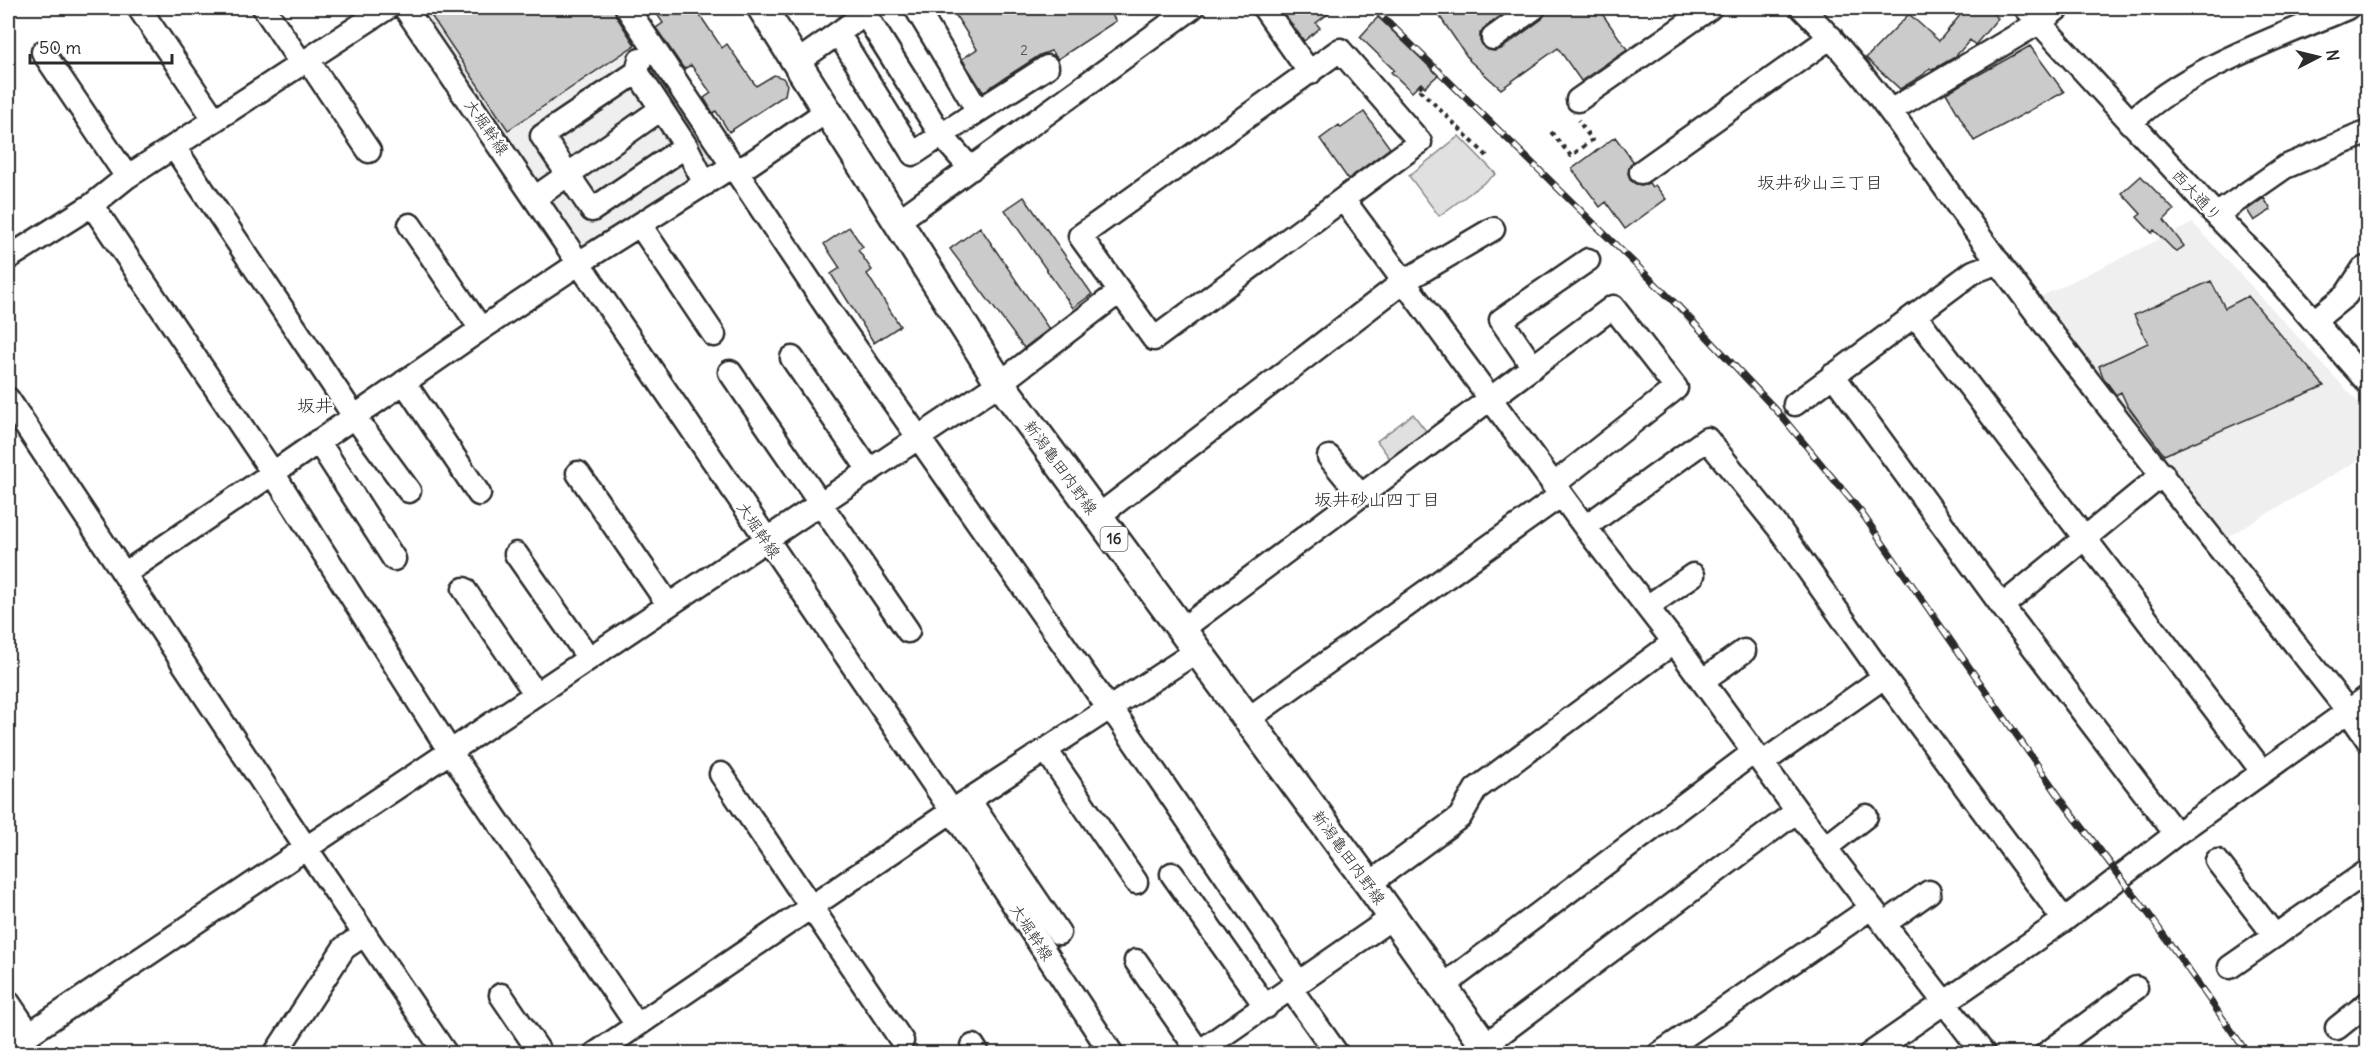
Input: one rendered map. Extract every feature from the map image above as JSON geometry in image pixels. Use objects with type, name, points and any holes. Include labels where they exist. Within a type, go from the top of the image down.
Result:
[{"type":"main road","name":"新潟亀田内野線","points":[[762,8],[1000,383],[1488,1049]]},
{"type":"street","points":[[139,8],[215,120]]},
{"type":"street","points":[[264,8],[369,151]]},
{"type":"street","points":[[8,258],[92,205],[127,177],[387,8]]},
{"type":"street","name":"大堀幹線","points":[[405,8],[536,197],[765,539],[960,806],[1112,1053]]},
{"type":"street","points":[[627,8],[918,438],[1109,709],[1118,718],[1337,1053]]},
{"type":"street","points":[[916,8],[978,111]]},
{"type":"street","points":[[898,221],[1192,8]]},
{"type":"street","points":[[1264,8],[1310,73]]},
{"type":"street","points":[[1493,38],[1534,8]]},
{"type":"street","points":[[1578,100],[1710,8]]},
{"type":"street","points":[[1802,8],[1832,37],[1890,111],[1999,262],[2348,711],[2367,740]]},
{"type":"street","points":[[1890,111],[2033,15],[2058,8]]},
{"type":"street","points":[[2130,123],[2146,106],[2207,69],[2348,8]]},
{"type":"street","points":[[796,63],[870,11],[941,135],[971,169]]},
{"type":"street","name":"西大通り","points":[[2033,15],[2130,123],[2277,279],[2367,383]]},
{"type":"street","points":[[838,33],[913,154],[1047,67]]},
{"type":"street","points":[[1641,172],[1832,37]]},
{"type":"street","points":[[612,243],[542,136],[637,72],[643,46],[649,40]]},
{"type":"street","points":[[1340,50],[1420,142],[1343,199],[1154,339],[1080,237],[1340,50]]},
{"type":"street","points":[[43,52],[127,177]]},
{"type":"street","points":[[637,72],[686,146],[705,184]]},
{"type":"street","points":[[536,197],[660,109]]},
{"type":"street","points":[[124,574],[481,329],[705,184],[734,168],[748,165],[826,111]]},
{"type":"street","points":[[2216,215],[2285,167],[2367,132]]},
{"type":"street","points":[[592,210],[686,146]]},
{"type":"street","points":[[174,147],[354,416],[409,491]]},
{"type":"street","points":[[1343,199],[1557,490],[1674,642],[1797,811],[1943,1003],[1984,1053]]},
{"type":"street","points":[[92,205],[273,473],[449,750],[637,1025]]},
{"type":"street","points":[[410,225],[481,329]]},
{"type":"street","points":[[640,225],[714,335]]},
{"type":"street","points":[[1097,517],[1403,282],[1493,229]]},
{"type":"street","points":[[1533,368],[1501,320],[1588,260]]},
{"type":"street","points":[[1795,404],[1973,272],[1999,262]]},
{"type":"street","points":[[2314,321],[2346,295],[2363,269],[2367,267]]},
{"type":"street","points":[[8,1048],[449,750],[1000,383],[1119,292]]},
{"type":"street","points":[[595,1053],[960,806],[1109,709],[1360,496],[1613,307],[1676,388],[1557,490],[1248,719]]},
{"type":"street","points":[[1915,315],[2262,771]]},
{"type":"street","points":[[792,358],[869,470]]},
{"type":"street","points":[[730,372],[908,631]]},
{"type":"street","points":[[1833,375],[2002,606],[2176,834]]},
{"type":"street","points":[[404,382],[479,494]]},
{"type":"street","points":[[8,399],[365,934],[439,1050]]},
{"type":"street","points":[[1585,527],[1707,439],[1778,527],[1884,677],[2064,920]]},
{"type":"street","points":[[318,441],[394,559]]},
{"type":"street","points":[[1329,457],[1360,496]]},
{"type":"street","points":[[578,473],[668,604]]},
{"type":"street","points":[[2002,606],[2163,474]]},
{"type":"street","points":[[516,554],[588,657]]},
{"type":"street","points":[[1647,607],[1693,575]]},
{"type":"street","points":[[464,589],[535,693]]},
{"type":"street","points":[[1369,884],[1460,817],[1476,789],[1674,642]]},
{"type":"street","points":[[1702,681],[1744,651]]},
{"type":"street","points":[[1443,986],[1758,757],[1884,677]]},
{"type":"street","points":[[1870,1053],[2064,920],[2176,834],[2367,697]]},
{"type":"street","points":[[1046,750],[1136,882]]},
{"type":"street","points":[[721,774],[902,1041]]},
{"type":"street","points":[[960,806],[1059,933]]},
{"type":"street","points":[[1488,1049],[1797,811]]},
{"type":"street","points":[[1825,848],[1866,816]]},
{"type":"street","points":[[2217,861],[2275,936]]},
{"type":"street","points":[[2230,967],[2367,870]]},
{"type":"street","points":[[1172,874],[1266,1007]]},
{"type":"street","points":[[1659,1053],[1878,916],[1929,892]]},
{"type":"street","points":[[1136,961],[1197,1053],[1393,917]]},
{"type":"street","points":[[275,1053],[344,948],[365,934]]},
{"type":"street","points":[[2046,1053],[2136,988]]},
{"type":"street","points":[[501,995],[541,1053]]},
{"type":"street","points":[[8,1002],[29,1034]]},
{"type":"street","points":[[2337,1028],[2367,1003]]},
{"type":"path","points":[[1419,84],[1423,88],[1420,90],[1487,156]]},
{"type":"path","points":[[1551,132],[1571,156],[1592,140]]},
{"type":"shaded area","points":[[421,8],[621,8],[723,158],[582,250]]},
{"type":"shaded area","points":[[1459,136],[1496,174],[1439,216],[1409,176]]},
{"type":"shaded area","points":[[2193,223],[2367,412],[2367,455],[2224,539],[2038,298]]},
{"type":"shaded area","points":[[1413,414],[1430,436],[1394,464],[1377,441]]},
{"type":"building","points":[[426,8],[614,8],[616,16],[635,45],[508,130]]},
{"type":"building","points":[[653,8],[695,8],[722,48],[727,44],[756,86],[774,75],[783,78],[787,85],[785,95],[729,132],[716,111],[713,113],[704,98],[711,93],[691,65],[684,69],[656,28],[663,23]]},
{"type":"building","points":[[951,8],[1107,8],[1116,21],[1058,59],[1051,51],[1040,55],[983,92],[962,59],[977,49]]},
{"type":"building","points":[[1280,8],[1336,8],[1316,23],[1320,28],[1304,41]]},
{"type":"building","points":[[1434,8],[1512,8],[1480,33],[1483,46],[1494,51],[1501,49],[1542,19],[1547,8],[1598,8],[1627,49],[1581,81],[1558,48],[1501,89],[1470,61]]},
{"type":"building","points":[[1966,8],[1987,8],[1998,18],[1975,45],[1970,40],[1955,57],[1932,70],[1930,68],[1900,89],[1866,58],[1909,14],[1939,41]]},
{"type":"building","points":[[1378,17],[1438,75],[1425,87],[1421,83],[1412,92],[1391,72],[1394,70],[1360,37]]},
{"type":"building","points":[[2030,46],[2064,92],[1974,141],[1946,93]]},
{"type":"building","points":[[1364,112],[1390,148],[1348,179],[1320,139],[1339,125],[1341,128]]},
{"type":"building","points":[[1615,137],[1633,161],[1628,173],[1630,180],[1636,184],[1649,183],[1652,187],[1655,185],[1666,199],[1625,229],[1606,202],[1600,207],[1572,169]]},
{"type":"building","points":[[2141,176],[2174,210],[2164,220],[2184,246],[2176,252],[2154,230],[2152,233],[2137,217],[2141,214],[2122,193]]},
{"type":"building","points":[[1024,197],[1092,294],[1073,308],[1005,210]]},
{"type":"building","points":[[2264,198],[2271,210],[2254,221],[2247,210]]},
{"type":"building","points":[[849,227],[863,247],[858,250],[872,270],[867,274],[900,326],[874,343],[831,274],[840,268],[824,244]]},
{"type":"building","points":[[980,227],[1049,329],[1024,348],[950,249]]},
{"type":"building","points":[[2211,281],[2225,308],[2248,296],[2324,386],[2164,455],[2127,405],[2121,392],[2116,395],[2103,377],[2099,366],[2148,343],[2134,315]]},
{"type":"railway","points":[[1374,8],[1678,306],[1778,412],[1861,512],[2066,806],[2148,913],[2248,1054]]},
{"type":"district","name":"坂井砂山三丁目","points":[[1820,183]]},
{"type":"district","name":"坂井","points":[[315,406]]},
{"type":"district","name":"坂井砂山四丁目","points":[[1377,500]]}]
